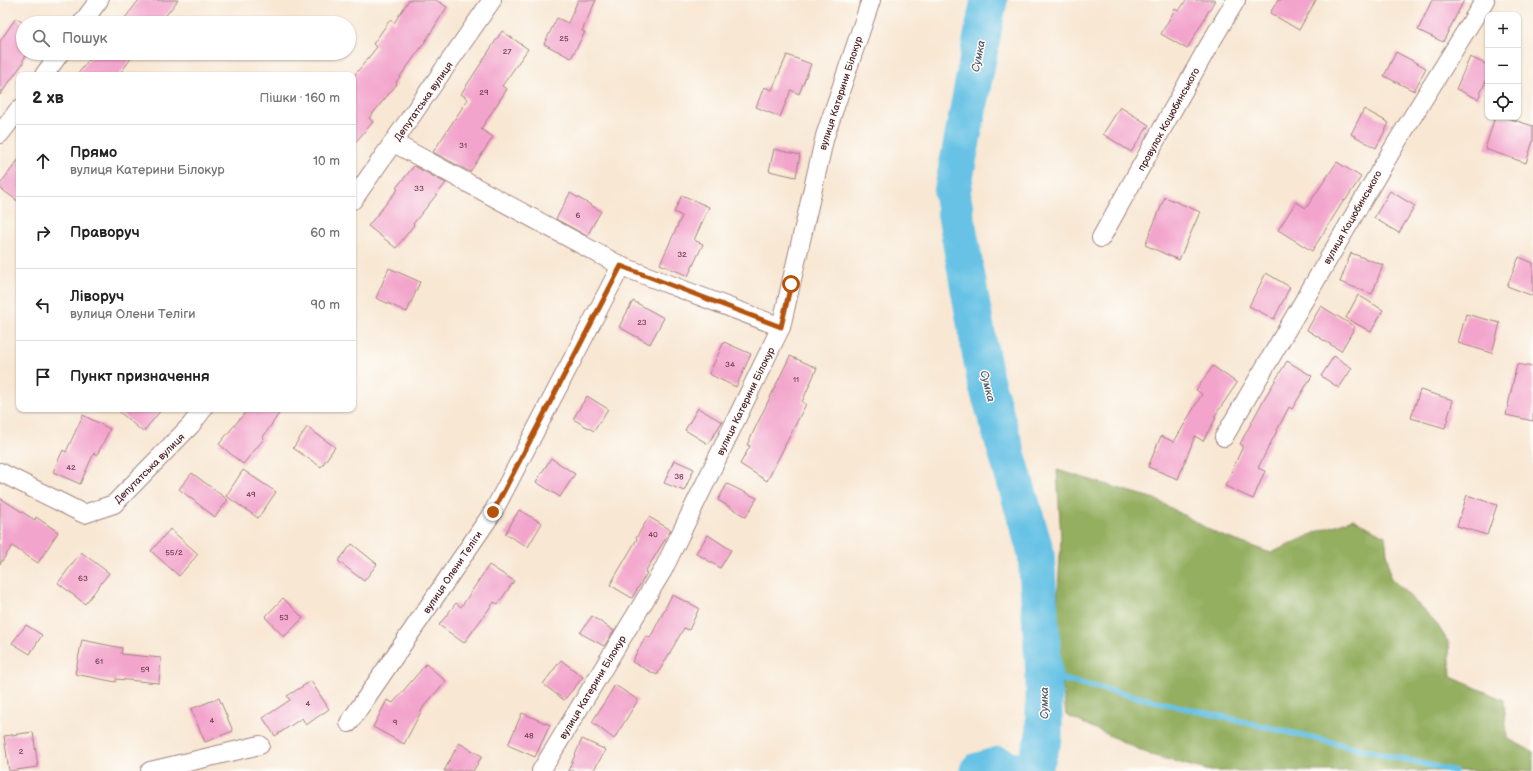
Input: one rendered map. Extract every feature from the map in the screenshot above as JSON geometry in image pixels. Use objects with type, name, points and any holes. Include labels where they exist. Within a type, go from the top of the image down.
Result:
[{"type":"street","points":[[87,16],[99,0]]},
{"type":"street","name":"Депутатська вулиця","points":[[356,196],[492,0]]},
{"type":"street","name":"вулиця Катерини Білокур","points":[[541,771],[663,570],[781,327],[825,136],[871,0]]},
{"type":"street","name":"провулок Коцюбинського","points":[[1102,238],[1205,52],[1236,0]]},
{"type":"street","name":"вулиця Коцюбинського","points":[[1224,437],[1398,140],[1485,0]]},
{"type":"street","points":[[46,72],[55,60]]},
{"type":"street","points":[[0,134],[16,113]]},
{"type":"street","points":[[394,143],[621,266],[781,327]]},
{"type":"street","name":"вулиця Олени Теліги","points":[[349,723],[493,512],[621,266]]},
{"type":"street","name":"Депутатська вулиця","points":[[0,472],[84,514],[114,504],[191,425],[201,412]]},
{"type":"street","points":[[150,771],[260,745]]},
{"type":"green space","points":[[1057,470],[1155,499],[1217,534],[1271,553],[1319,531],[1353,519],[1385,536],[1390,577],[1434,620],[1449,643],[1451,677],[1504,700],[1507,738],[1533,752],[1533,771],[1210,771],[1151,755],[1066,715],[1056,626],[1061,539]]},
{"type":"building","points":[[139,0],[178,0],[165,16],[126,16]]},
{"type":"building","points":[[409,0],[436,0],[447,7],[423,45],[396,82],[397,84],[369,118],[373,122],[356,142],[356,73],[377,47],[373,44],[390,20],[394,23]]},
{"type":"building","points":[[578,0],[596,0],[582,31],[585,32],[571,58],[544,44],[557,18],[568,23]]},
{"type":"building","points":[[1186,0],[1215,0],[1187,49],[1161,34],[1175,9],[1179,11]]},
{"type":"building","points":[[1278,0],[1316,0],[1299,30],[1270,13]]},
{"type":"building","points":[[1432,0],[1464,0],[1443,42],[1418,30]]},
{"type":"building","points":[[16,18],[16,60],[23,60],[23,63],[0,95],[0,41]]},
{"type":"building","points":[[502,31],[528,49],[502,86],[507,89],[481,129],[493,137],[470,172],[433,152],[468,99],[461,94]]},
{"type":"building","points":[[1396,52],[1426,68],[1414,91],[1384,76]]},
{"type":"building","points":[[787,55],[811,64],[799,94],[791,90],[780,117],[756,107],[764,87],[772,90]]},
{"type":"building","points":[[1470,57],[1485,64],[1485,83],[1478,99],[1456,89]]},
{"type":"building","points":[[89,60],[130,60],[121,72],[79,72]]},
{"type":"building","points":[[1120,107],[1149,125],[1131,152],[1103,134]]},
{"type":"building","points":[[1364,109],[1389,123],[1376,148],[1351,134]]},
{"type":"building","points":[[1494,120],[1514,120],[1533,126],[1533,141],[1526,163],[1485,149]]},
{"type":"building","points":[[774,149],[800,155],[796,177],[769,171]]},
{"type":"building","points":[[1337,162],[1361,177],[1345,201],[1344,200],[1312,251],[1278,230],[1296,202],[1306,208]]},
{"type":"building","points":[[16,163],[16,200],[0,188],[0,184]]},
{"type":"building","points":[[414,166],[446,183],[396,248],[368,226],[398,189],[396,188]]},
{"type":"building","points":[[1390,191],[1415,206],[1399,233],[1374,218]]},
{"type":"building","points":[[570,193],[601,211],[587,236],[556,219]]},
{"type":"building","points":[[682,195],[709,207],[694,240],[703,244],[688,276],[660,264],[682,216],[674,212]]},
{"type":"building","points":[[1165,197],[1200,212],[1179,260],[1145,245]]},
{"type":"building","points":[[1351,253],[1383,265],[1372,294],[1340,282]]},
{"type":"building","points":[[1519,257],[1533,263],[1533,296],[1507,286]]},
{"type":"building","points":[[389,268],[420,282],[407,312],[376,298]]},
{"type":"building","points":[[1266,273],[1290,287],[1274,319],[1249,306]]},
{"type":"building","points":[[1358,295],[1383,310],[1371,332],[1346,318]]},
{"type":"building","points":[[633,301],[664,318],[650,344],[619,327]]},
{"type":"building","points":[[1321,306],[1355,327],[1341,351],[1307,330]]},
{"type":"building","points":[[1466,314],[1500,323],[1492,353],[1458,343]]},
{"type":"building","points":[[724,342],[751,354],[736,387],[709,374]]},
{"type":"building","points":[[790,356],[817,368],[802,402],[806,404],[767,481],[740,464],[750,446],[747,445]]},
{"type":"building","points":[[1334,356],[1352,368],[1339,388],[1321,376]]},
{"type":"building","points":[[1287,361],[1312,376],[1292,409],[1289,407],[1258,468],[1265,471],[1253,499],[1225,486],[1243,446],[1240,444],[1264,399]]},
{"type":"building","points":[[1517,364],[1533,367],[1533,421],[1506,415]]},
{"type":"building","points":[[1213,366],[1237,383],[1214,417],[1216,418],[1203,441],[1195,436],[1178,479],[1148,467],[1161,436],[1174,442],[1202,394],[1196,390]]},
{"type":"building","points":[[1420,390],[1453,400],[1445,428],[1411,418]]},
{"type":"building","points":[[587,396],[608,409],[594,431],[573,419]]},
{"type":"building","points":[[698,408],[722,422],[708,444],[685,430]]},
{"type":"building","points":[[120,412],[160,412],[143,432]]},
{"type":"building","points":[[246,412],[280,412],[263,437],[264,439],[243,464],[219,444]]},
{"type":"building","points":[[83,415],[110,429],[97,455],[94,453],[80,484],[53,472],[63,450],[66,452]]},
{"type":"building","points":[[307,427],[335,447],[321,467],[293,448]]},
{"type":"building","points":[[551,458],[575,474],[560,497],[536,482]]},
{"type":"building","points":[[674,460],[694,469],[684,491],[664,483]]},
{"type":"building","points":[[243,470],[276,492],[258,518],[226,496]]},
{"type":"building","points":[[192,473],[228,500],[215,517],[179,489]]},
{"type":"building","points":[[727,484],[757,498],[746,517],[718,500]]},
{"type":"building","points":[[1467,495],[1497,505],[1487,535],[1457,526]]},
{"type":"building","points":[[0,498],[35,520],[36,517],[58,532],[38,563],[12,546],[0,564]]},
{"type":"building","points":[[519,510],[542,523],[528,547],[505,534]]},
{"type":"building","points":[[649,517],[671,530],[645,572],[647,573],[632,598],[610,585]]},
{"type":"building","points":[[170,529],[198,554],[179,576],[151,551]]},
{"type":"building","points":[[708,535],[731,550],[720,568],[696,553]]},
{"type":"building","points":[[352,544],[377,564],[364,581],[338,561]]},
{"type":"building","points":[[81,552],[109,573],[85,604],[58,583]]},
{"type":"building","points":[[489,565],[514,581],[498,604],[494,602],[464,643],[439,625],[456,603],[461,607]]},
{"type":"building","points":[[672,595],[699,608],[689,630],[684,628],[657,675],[632,662],[646,636],[650,638]]},
{"type":"building","points":[[283,598],[303,618],[284,637],[265,617]]},
{"type":"building","points":[[592,616],[614,631],[604,646],[580,633]]},
{"type":"building","points":[[26,625],[42,635],[30,654],[12,643]]},
{"type":"building","points":[[82,640],[122,648],[121,654],[161,658],[159,683],[116,679],[116,682],[75,674]]},
{"type":"building","points":[[561,660],[583,677],[564,700],[543,684]]},
{"type":"building","points":[[426,664],[446,681],[424,706],[404,744],[373,727],[387,700],[393,703]]},
{"type":"building","points":[[311,681],[329,709],[306,725],[302,718],[275,736],[263,718],[290,700],[287,696]]},
{"type":"building","points":[[615,685],[638,700],[614,739],[592,722]]},
{"type":"building","points":[[219,698],[233,731],[205,742],[191,709]]},
{"type":"building","points":[[522,713],[550,725],[535,757],[508,745]]},
{"type":"building","points":[[33,732],[38,767],[9,771],[4,736]]},
{"type":"building","points":[[582,739],[606,750],[593,771],[568,771]]},
{"type":"building","points":[[459,743],[482,756],[473,771],[444,771]]},
{"type":"waterway","name":"Сумка","points":[[989,0],[952,193],[985,379],[1036,553],[1044,675],[1044,737],[1033,771]]},
{"type":"waterway","points":[[1044,675],[1454,771]]},
{"type":"waterway","points":[[978,771],[999,765],[1015,771]]},
{"type":"route","points":[[493,512],[621,266],[781,327],[791,284]]}]
